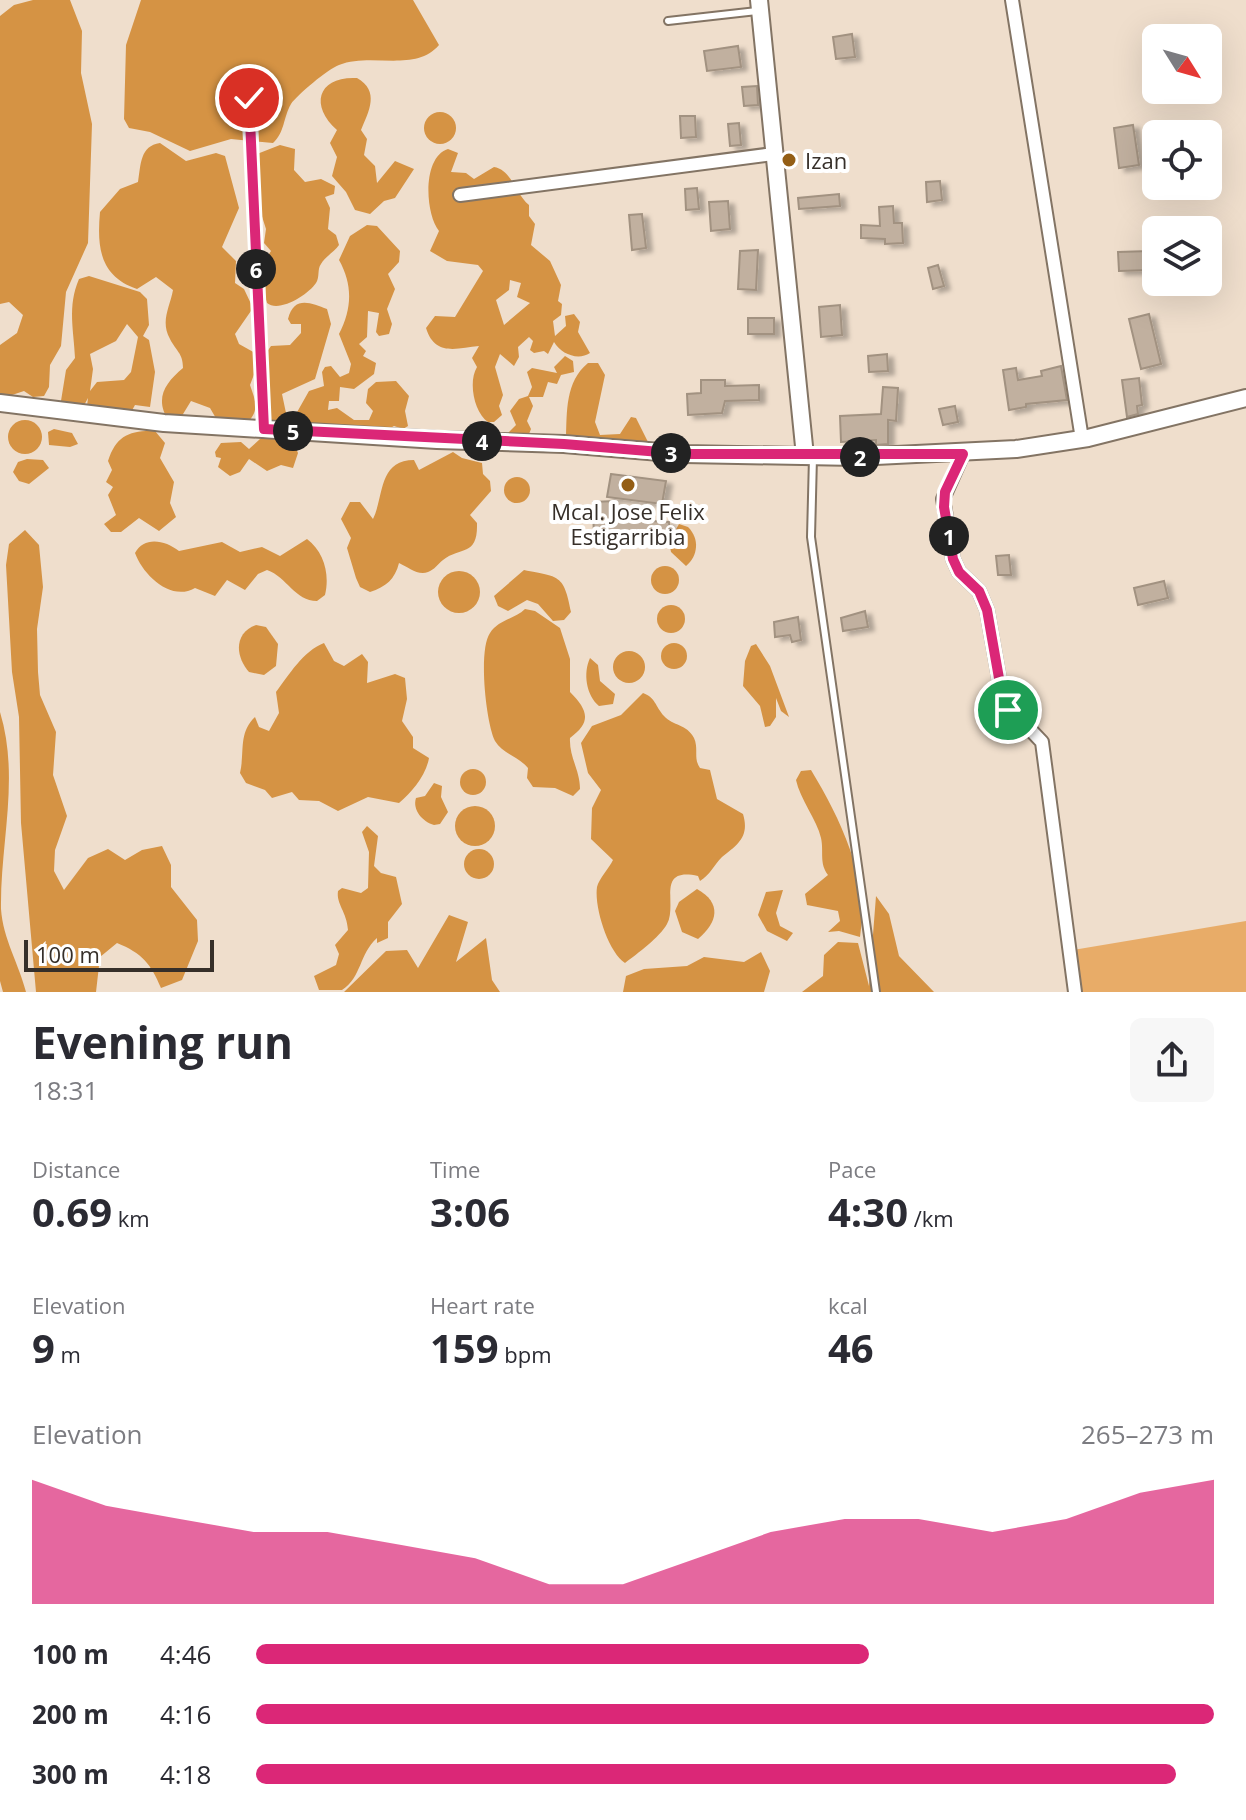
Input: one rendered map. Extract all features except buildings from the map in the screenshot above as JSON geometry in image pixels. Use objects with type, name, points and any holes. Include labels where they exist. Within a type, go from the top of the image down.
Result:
[{"type":"street","points":[[1012,0],[1082,439]]},
{"type":"street","points":[[760,5],[773,154],[809,456]]},
{"type":"street","points":[[460,195],[773,154]]},
{"type":"street","points":[[0,403],[164,423],[564,444],[684,454],[809,456],[963,454],[1082,439],[1246,398]]},
{"type":"street","points":[[963,454],[943,499],[953,559],[959,572],[979,591],[987,610],[1003,701],[1042,742],[1075,992]]},
{"type":"lane","points":[[668,21],[760,5]]},
{"type":"lane","points":[[249,98],[264,429]]},
{"type":"lane","points":[[809,456],[811,537],[876,992]]},
{"type":"shaded area","points":[[33,0],[70,0],[82,31],[81,73],[92,124],[88,243],[66,292],[61,346],[50,365],[49,387],[44,396],[33,397],[24,391],[0,399],[0,345],[17,333],[23,315],[9,302],[0,304],[0,16],[14,5]]},
{"type":"shaded area","points":[[141,0],[413,0],[439,45],[418,58],[365,60],[334,67],[291,104],[280,134],[273,143],[231,139],[190,151],[150,132],[129,128],[124,119],[126,45]]},
{"type":"shaded area","points":[[357,78],[364,83],[370,95],[371,102],[361,130],[367,139],[364,155],[375,166],[377,183],[395,161],[414,169],[395,198],[384,201],[370,214],[355,210],[346,192],[332,176],[337,157],[330,143],[337,130],[328,121],[321,102],[326,87],[333,82]]},
{"type":"shaded area","points":[[440,112],[451,117],[456,128],[451,139],[440,144],[429,139],[424,128],[429,117]]},
{"type":"shaded area","points":[[160,143],[186,161],[216,153],[225,156],[239,208],[222,247],[236,261],[235,283],[244,289],[253,308],[235,334],[239,344],[257,354],[258,364],[250,385],[255,409],[248,422],[217,420],[210,408],[191,401],[180,419],[169,421],[162,399],[171,380],[183,368],[166,326],[173,290],[156,277],[137,289],[115,276],[103,258],[99,237],[100,212],[120,189],[138,182],[145,152]]},
{"type":"shaded area","points":[[280,145],[295,149],[294,170],[305,182],[321,179],[335,186],[334,194],[325,197],[330,208],[328,229],[336,235],[339,245],[324,259],[312,288],[293,301],[272,306],[256,286],[255,276],[271,251],[264,243],[266,229],[258,204],[261,188],[253,175],[257,154]]},
{"type":"shaded area","points":[[448,149],[458,153],[451,172],[466,173],[474,179],[494,167],[510,178],[529,205],[529,216],[535,224],[531,245],[550,261],[561,285],[558,301],[562,304],[561,315],[553,321],[555,336],[566,326],[565,316],[574,314],[580,322],[578,332],[590,353],[570,355],[554,342],[548,354],[544,351],[534,353],[530,350],[533,341],[529,337],[518,347],[519,357],[514,366],[500,354],[495,367],[503,395],[499,406],[502,415],[494,422],[488,422],[483,417],[474,396],[473,381],[477,367],[472,358],[479,346],[441,347],[430,337],[426,328],[435,316],[455,317],[483,271],[478,265],[447,261],[430,251],[439,231],[431,212],[428,187],[434,163]],"holes":[[[510,280],[521,283],[517,297],[530,303],[504,325],[496,300],[509,290]]]},
{"type":"shaded area","points":[[367,225],[377,226],[400,251],[399,262],[388,274],[395,289],[387,309],[392,324],[389,334],[379,336],[376,332],[379,313],[368,311],[367,337],[359,344],[366,351],[363,356],[376,363],[374,374],[354,389],[340,387],[339,401],[329,401],[328,410],[337,408],[354,420],[369,420],[373,411],[366,403],[368,389],[376,382],[396,381],[409,396],[405,411],[408,426],[403,429],[394,426],[385,431],[272,421],[264,414],[266,379],[262,359],[271,346],[290,345],[301,333],[301,324],[291,324],[288,319],[294,306],[309,303],[327,309],[331,324],[315,379],[282,394],[286,413],[296,414],[309,391],[324,386],[322,372],[325,367],[331,366],[340,377],[349,373],[351,364],[339,334],[348,306],[349,288],[339,260],[350,236]]},
{"type":"shaded area","points":[[89,276],[140,292],[147,299],[149,325],[143,336],[149,340],[155,372],[150,407],[135,405],[130,414],[87,406],[88,398],[82,409],[60,407],[66,370],[75,358],[72,309],[79,279]],"holes":[[[127,324],[138,337],[131,372],[124,380],[97,382],[90,391],[93,369],[90,354],[116,341]]]},
{"type":"shaded area","points":[[565,356],[573,361],[574,372],[561,375],[557,384],[548,382],[543,397],[529,397],[533,406],[527,421],[531,429],[527,439],[505,436],[516,425],[510,411],[519,399],[528,396],[532,387],[527,372],[532,368],[557,373],[554,367]]},
{"type":"shaded area","points":[[588,363],[598,363],[605,375],[595,422],[600,435],[620,434],[631,417],[636,418],[650,446],[566,438],[571,388]]},
{"type":"shaded area","points":[[25,420],[37,425],[42,437],[37,449],[25,454],[13,449],[8,437],[13,425]]},
{"type":"shaded area","points":[[54,429],[72,433],[78,444],[70,447],[49,445],[48,432]]},
{"type":"shaded area","points":[[155,431],[165,443],[160,458],[174,482],[170,503],[176,517],[159,531],[139,518],[121,532],[111,532],[104,524],[116,515],[108,495],[113,487],[106,482],[112,470],[108,461],[111,452],[120,440],[131,433]]},
{"type":"shaded area","points":[[280,437],[294,444],[298,453],[293,468],[281,465],[267,471],[249,459],[240,472],[230,476],[218,467],[221,458],[216,457],[215,452],[221,443],[241,442],[249,449],[260,439]]},
{"type":"shaded area","points":[[453,452],[462,458],[482,463],[483,474],[490,481],[491,491],[470,515],[477,523],[475,541],[428,572],[417,572],[399,563],[392,578],[381,588],[370,592],[360,587],[347,548],[351,538],[341,519],[350,502],[360,502],[373,519],[384,481],[394,466],[414,460],[419,470]]},
{"type":"shaded area","points":[[43,460],[49,468],[29,484],[19,481],[13,472],[18,462]]},
{"type":"shaded area","points":[[517,477],[526,481],[530,490],[526,499],[517,503],[508,499],[504,490],[508,481]]},
{"type":"shaded area","points":[[679,524],[688,527],[696,542],[693,557],[686,566],[671,552],[669,542]]},
{"type":"shaded area","points":[[25,530],[39,545],[43,587],[37,629],[40,695],[56,732],[53,775],[67,816],[55,850],[54,871],[64,890],[88,858],[108,849],[125,860],[142,850],[162,846],[171,865],[171,887],[197,920],[198,941],[182,980],[161,988],[145,960],[117,943],[100,957],[96,992],[36,992],[21,823],[19,717],[12,672],[6,565],[9,544]]},
{"type":"shaded area","points":[[307,539],[318,550],[326,571],[325,595],[317,601],[303,597],[267,570],[258,574],[245,590],[227,580],[215,596],[195,588],[177,592],[151,577],[135,553],[149,542],[161,542],[179,551],[222,542],[240,552],[262,547],[280,556]]},
{"type":"shaded area","points":[[665,566],[675,570],[679,580],[675,590],[665,594],[655,590],[651,580],[655,570]]},
{"type":"shaded area","points":[[524,570],[552,576],[562,584],[571,612],[564,620],[553,621],[538,604],[527,600],[508,611],[498,606],[494,596]]},
{"type":"shaded area","points":[[459,571],[474,577],[480,592],[474,607],[459,613],[444,607],[438,592],[444,577]]},
{"type":"shaded area","points":[[671,605],[681,609],[685,619],[681,629],[671,633],[661,629],[657,619],[661,609]]},
{"type":"shaded area","points":[[525,609],[535,611],[560,628],[570,659],[570,692],[584,710],[582,727],[570,738],[580,789],[573,796],[555,788],[533,787],[527,778],[528,768],[498,745],[492,732],[486,703],[486,642],[497,625]]},
{"type":"shaded area","points":[[256,625],[266,627],[278,644],[276,666],[264,675],[249,672],[239,652],[240,639]]},
{"type":"shaded area","points":[[324,643],[334,661],[344,666],[362,654],[368,662],[367,683],[395,674],[405,678],[407,699],[402,721],[413,737],[413,748],[429,758],[417,784],[399,803],[368,797],[338,811],[319,801],[299,800],[292,792],[272,798],[265,790],[246,783],[240,773],[244,736],[250,723],[255,717],[259,727],[269,731],[279,713],[276,692],[303,658]]},
{"type":"shaded area","points":[[674,643],[683,647],[687,656],[683,665],[674,669],[665,665],[661,656],[665,647]]},
{"type":"shaded area","points":[[756,644],[770,666],[789,717],[781,711],[776,698],[776,717],[770,726],[765,727],[760,706],[743,686],[745,661],[751,646]]},
{"type":"shaded area","points":[[629,651],[640,656],[645,667],[640,678],[629,683],[618,678],[613,667],[618,656]]},
{"type":"shaded area","points":[[590,658],[598,665],[600,681],[615,694],[613,704],[599,706],[591,696],[586,677]]},
{"type":"shaded area","points":[[643,693],[668,719],[691,733],[698,764],[700,768],[710,770],[717,799],[743,814],[745,829],[737,844],[703,879],[700,881],[698,876],[685,875],[672,882],[667,924],[654,940],[625,963],[608,939],[598,906],[597,887],[613,860],[591,839],[592,808],[601,790],[588,773],[581,743],[592,726],[621,715]]},
{"type":"shaded area","points":[[0,712],[6,737],[9,786],[1,909],[5,931],[26,992],[3,992],[0,981]]},
{"type":"shaded area","points":[[473,769],[482,773],[486,782],[482,791],[473,795],[464,791],[460,782],[464,773]]},
{"type":"shaded area","points":[[811,770],[842,829],[857,871],[862,915],[860,937],[839,931],[828,932],[840,921],[838,911],[807,905],[805,894],[828,875],[819,831],[796,780],[801,771]]},
{"type":"shaded area","points":[[434,783],[442,786],[441,797],[448,812],[440,824],[434,825],[419,815],[415,802],[416,798],[425,796]]},
{"type":"shaded area","points":[[475,806],[489,812],[495,826],[489,840],[475,846],[461,840],[455,826],[461,812]]},
{"type":"shaded area","points":[[367,826],[378,836],[374,866],[381,873],[396,877],[402,904],[388,922],[388,938],[377,943],[377,938],[371,944],[349,985],[342,990],[319,990],[314,976],[336,965],[339,954],[335,945],[348,930],[338,891],[342,888],[361,893],[368,888],[369,852],[362,832]]},
{"type":"shaded area","points":[[479,849],[490,853],[494,864],[490,875],[479,879],[468,875],[464,864],[468,853]]},
{"type":"shaded area","points":[[697,889],[714,906],[710,926],[698,939],[682,932],[675,911],[679,902]]},
{"type":"shaded area","points":[[783,890],[776,913],[780,926],[793,933],[787,941],[767,931],[758,915],[766,892]]},
{"type":"shaded area","points":[[876,896],[889,914],[899,956],[934,992],[802,992],[823,976],[824,955],[838,942],[858,943],[869,986]]},
{"type":"shaded area","points":[[449,915],[468,922],[456,962],[486,938],[492,980],[500,992],[344,992],[386,951],[407,950],[418,968]]},
{"type":"shaded area","points":[[1246,921],[1246,992],[1079,992],[1073,950]]},
{"type":"shaded area","points":[[761,952],[770,971],[764,992],[623,992],[626,976],[644,969],[687,966],[704,957],[744,962]]},
{"type":"place","name":"Izan","points":[[789,160]]},
{"type":"place","name":"Mcal. Jose Felix Estigarribia","points":[[628,485]]},
{"type":"route","points":[[249,98],[264,429],[564,444],[684,454],[856,457],[963,454],[943,499],[953,559],[959,572],[979,591],[987,610],[1003,701],[1008,710]]}]
